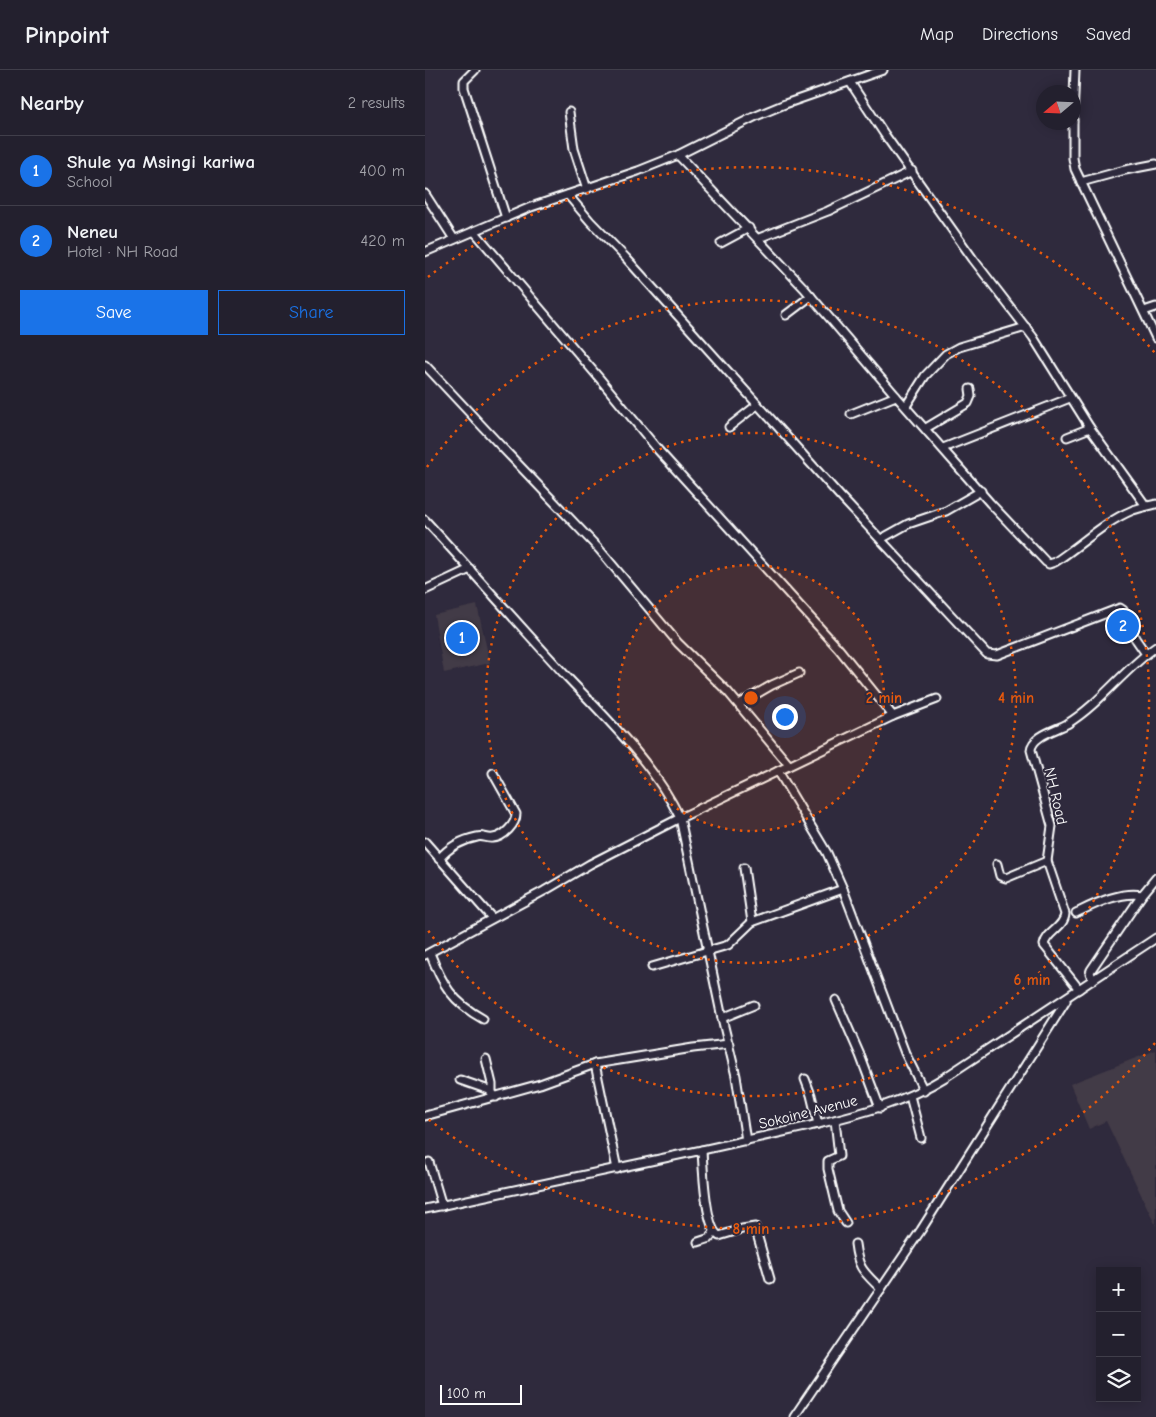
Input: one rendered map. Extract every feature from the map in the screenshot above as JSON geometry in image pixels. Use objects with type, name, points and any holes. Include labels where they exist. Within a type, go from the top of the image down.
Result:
[{"type":"street","points":[[475,70],[464,80],[463,88],[506,218]]},
{"type":"street","points":[[425,252],[506,218],[678,155],[763,113],[883,70]]},
{"type":"street","points":[[1074,85],[1075,70]]},
{"type":"street","points":[[850,82],[885,135],[973,259],[1026,327],[1090,428],[1146,506]]},
{"type":"street","points":[[569,112],[574,149],[587,189]]},
{"type":"street","points":[[1073,130],[1073,158],[1081,182],[1156,338]]},
{"type":"street","points":[[678,155],[759,238],[981,491],[1049,564],[1120,516],[1156,504]]},
{"type":"street","points":[[1081,182],[1156,164]]},
{"type":"street","points":[[759,238],[828,211],[912,172]]},
{"type":"street","points":[[425,194],[454,239]]},
{"type":"street","points":[[569,195],[590,221],[627,258],[757,405],[987,654],[997,656],[1119,608],[1123,610],[1135,638],[1146,654]]},
{"type":"street","points":[[721,243],[749,228]]},
{"type":"street","points":[[473,231],[664,457],[839,649],[893,716]]},
{"type":"street","points":[[786,315],[811,296]]},
{"type":"street","points":[[1144,311],[1156,308]]},
{"type":"street","points":[[906,406],[925,376],[946,354],[959,347],[1026,327]]},
{"type":"street","points":[[425,365],[599,549],[678,643],[739,704],[789,765]]},
{"type":"street","points":[[926,428],[968,403],[971,396],[970,389]]},
{"type":"street","points":[[851,414],[897,396]]},
{"type":"street","points":[[943,448],[1070,398]]},
{"type":"street","points":[[729,427],[757,405]]},
{"type":"street","points":[[1067,437],[1090,428]]},
{"type":"street","points":[[881,539],[908,524],[946,510],[981,491]]},
{"type":"street","points":[[425,520],[614,726],[665,790],[681,818],[722,1018],[737,1076],[746,1141]]},
{"type":"street","points":[[425,590],[470,569]]},
{"type":"street","name":"NH Road","points":[[1079,989],[1044,945],[1045,939],[1064,919],[1065,914],[1064,906],[1047,861],[1052,826],[1031,750],[1032,743],[1068,723],[1096,701],[1156,647]]},
{"type":"street","points":[[739,704],[799,672]]},
{"type":"street","points":[[483,1019],[464,1007],[449,992],[428,954],[590,864],[681,818],[893,716],[937,699]]},
{"type":"street","points":[[778,771],[827,853],[843,889],[905,1053],[924,1091]]},
{"type":"street","points":[[439,859],[453,846],[467,839],[479,836],[493,838],[502,835],[514,822],[516,814],[493,773]]},
{"type":"street","points":[[425,842],[492,918]]},
{"type":"street","points":[[997,864],[1000,876],[1006,878],[1047,861]]},
{"type":"street","points":[[744,868],[751,922]]},
{"type":"street","points":[[1093,980],[1090,974],[1091,970],[1142,895],[1156,878]]},
{"type":"street","points":[[652,967],[728,945],[751,922],[843,889]]},
{"type":"street","points":[[1076,913],[1124,895],[1142,895]]},
{"type":"street","name":"Sokoine Avenue","points":[[425,1209],[746,1141],[880,1108],[924,1091],[1068,998],[1156,938]]},
{"type":"street","points":[[794,1417],[926,1222],[1068,998]]},
{"type":"street","points":[[836,1000],[880,1108]]},
{"type":"street","points":[[722,1018],[754,1004]]},
{"type":"street","points":[[425,1116],[555,1079],[595,1064],[729,1044]]},
{"type":"street","points":[[486,1059],[494,1095]]},
{"type":"street","points":[[595,1064],[617,1169]]},
{"type":"street","points":[[805,1079],[818,1124]]},
{"type":"street","points":[[460,1080],[481,1086],[494,1095]]},
{"type":"street","points":[[910,1096],[921,1138]]},
{"type":"street","points":[[835,1120],[839,1156],[829,1161],[828,1169],[838,1211],[845,1223]]},
{"type":"street","points":[[702,1150],[706,1200],[714,1232],[719,1236],[755,1227],[770,1280]]},
{"type":"street","points":[[429,1162],[442,1206]]},
{"type":"street","points":[[698,1242],[710,1238],[714,1232]]},
{"type":"street","points":[[855,1244],[860,1268],[881,1289]]},
{"type":"shaded area","points":[[477,605],[490,663],[444,673],[434,615]]},
{"type":"shaded area","points":[[1156,1050],[1156,1226],[1106,1121],[1089,1129],[1070,1084]]},
{"type":"place","name":"Neneu","points":[[1123,626]]},
{"type":"place","name":"Shule ya Msingi kariwa","points":[[462,638]]}]
